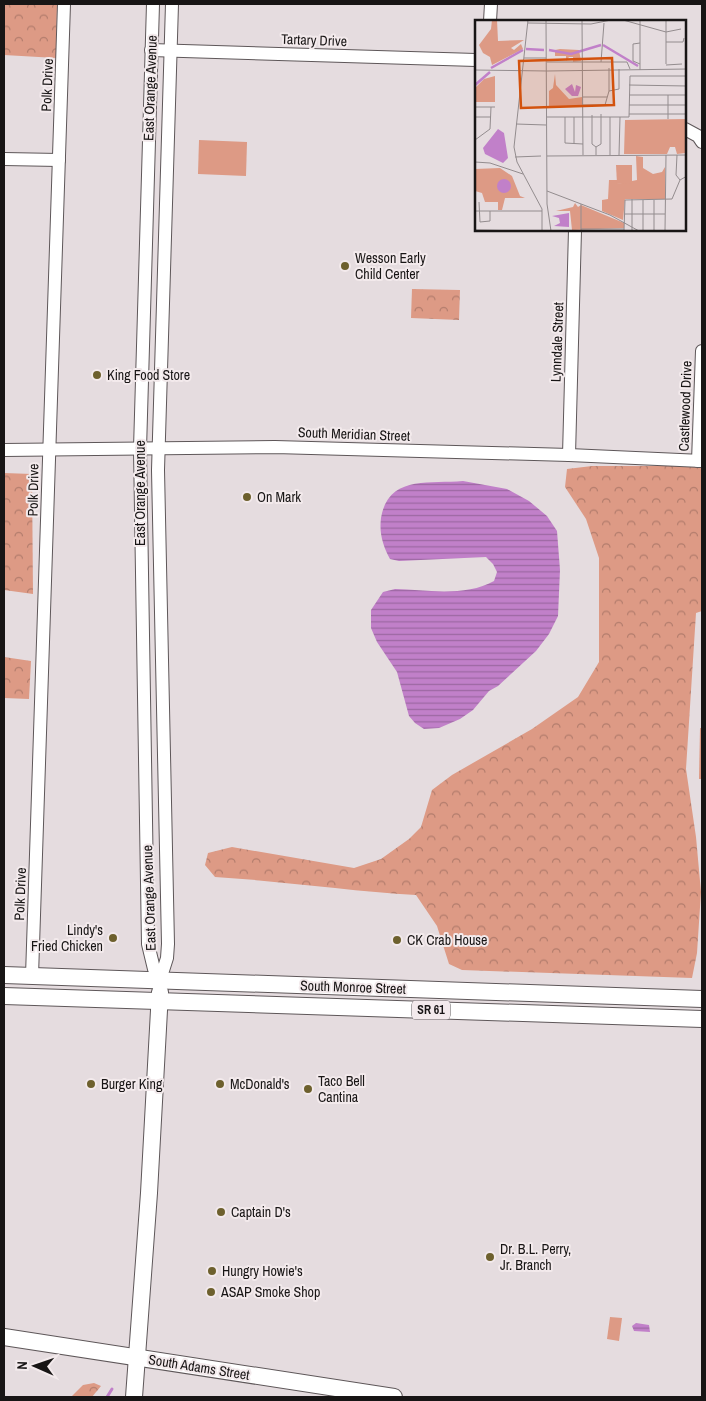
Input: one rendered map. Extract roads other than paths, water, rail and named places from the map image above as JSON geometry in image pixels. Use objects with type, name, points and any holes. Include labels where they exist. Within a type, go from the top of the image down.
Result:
[{"type":"main road","name":"South Monroe Street","points":[[4,975],[702,999]]},
{"type":"main road","name":"East Orange Avenue","points":[[134,1397],[149,1193],[160,980]]},
{"type":"main road","name":"South Monroe Street","points":[[4,996],[702,1019]]},
{"type":"main road","name":"South Adams Street","points":[[4,1336],[394,1397]]},
{"type":"street","name":"Polk Drive","points":[[32,976],[64,4]]},
{"type":"street","name":"East Orange Avenue","points":[[153,4],[140,449],[148,944],[154,969],[160,980]]},
{"type":"street","name":"East Orange Avenue","points":[[160,980],[167,958],[168,944],[158,449],[172,4]]},
{"type":"street","points":[[490,20],[491,4]]},
{"type":"street","name":"Tartary Drive","points":[[151,50],[475,60]]},
{"type":"street","points":[[686,130],[698,136],[702,142]]},
{"type":"street","points":[[4,159],[59,160]]},
{"type":"street","name":"Lynndale Street","points":[[569,455],[575,231]]},
{"type":"street","name":"Castlewood Drive","points":[[700,461],[702,351]]},
{"type":"street","name":"South Meridian Street","points":[[4,450],[48,451],[275,446],[700,461]]},
{"type":"waterway","points":[[107,1397],[112,1389]]},
{"type":"place","name":"Wesson Early Child Center","points":[[345,266]]},
{"type":"place","name":"King Food Store","points":[[97,375]]},
{"type":"place","name":"On Mark","points":[[247,497]]},
{"type":"place","name":"Lindy's Fried Chicken","points":[[113,938]]},
{"type":"place","name":"CK Crab House","points":[[397,940]]},
{"type":"place","name":"Burger King","points":[[91,1084]]},
{"type":"place","name":"McDonald's","points":[[220,1084]]},
{"type":"place","name":"Taco Bell Cantina","points":[[308,1089]]},
{"type":"place","name":"Captain D's","points":[[221,1212]]},
{"type":"place","name":"Dr. B.L. Perry, Jr. Branch","points":[[490,1257]]},
{"type":"place","name":"Hungry Howie's","points":[[212,1271]]},
{"type":"place","name":"ASAP Smoke Shop","points":[[211,1292]]}]
